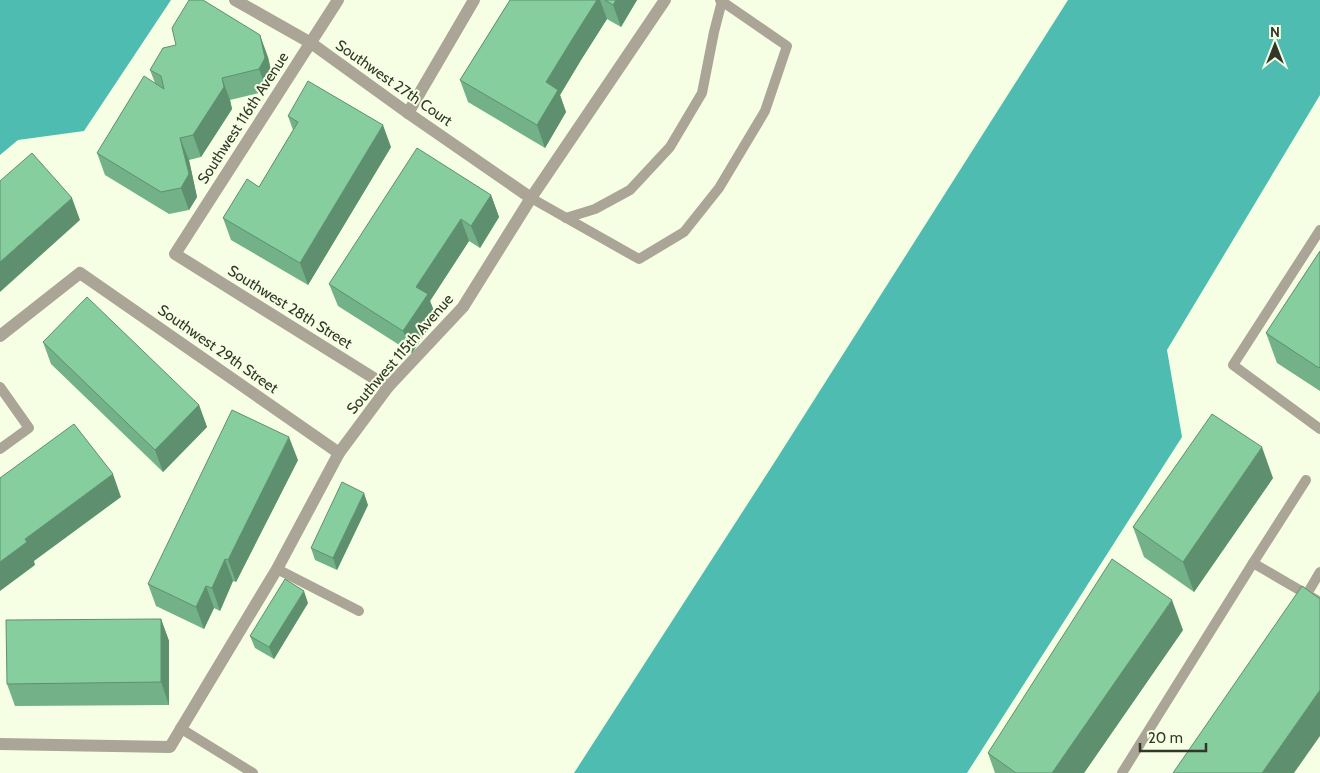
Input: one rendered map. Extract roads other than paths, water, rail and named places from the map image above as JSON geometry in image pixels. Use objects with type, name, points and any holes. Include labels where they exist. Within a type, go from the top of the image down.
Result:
[{"type":"street","name":"Southwest 27th Court","points":[[235,0],[311,43],[531,198]]},
{"type":"street","name":"Southwest 116th Avenue","points":[[175,254],[338,0]]},
{"type":"street","points":[[408,113],[474,0]]},
{"type":"street","name":"Southwest 115th Avenue","points":[[0,744],[170,747],[277,569],[338,453],[388,387],[463,307],[531,198],[665,0]]},
{"type":"street","name":"Southwest 28th Street","points":[[175,254],[388,387]]},
{"type":"street","name":"Southwest 29th Street","points":[[0,336],[80,273],[338,453]]},
{"type":"lane","points":[[531,198],[566,218],[639,259],[684,232],[719,188],[765,111],[787,46],[721,1],[702,94],[670,147],[630,190],[595,209],[566,218]]},
{"type":"lane","points":[[1320,230],[1233,365],[1320,429]]},
{"type":"lane","points":[[0,387],[29,428],[0,449]]},
{"type":"lane","points":[[1122,773],[1306,480]]},
{"type":"lane","points":[[1254,563],[1320,602]]},
{"type":"lane","points":[[277,569],[359,611]]},
{"type":"lane","points":[[1296,610],[1320,572]]},
{"type":"lane","points":[[180,728],[253,773]]},
{"type":"water","points":[[0,0],[171,0],[84,131],[18,140],[0,155]]},
{"type":"water","points":[[1068,0],[1320,0],[1320,95],[1167,350],[1182,437],[967,773],[574,773],[774,463]]}]
